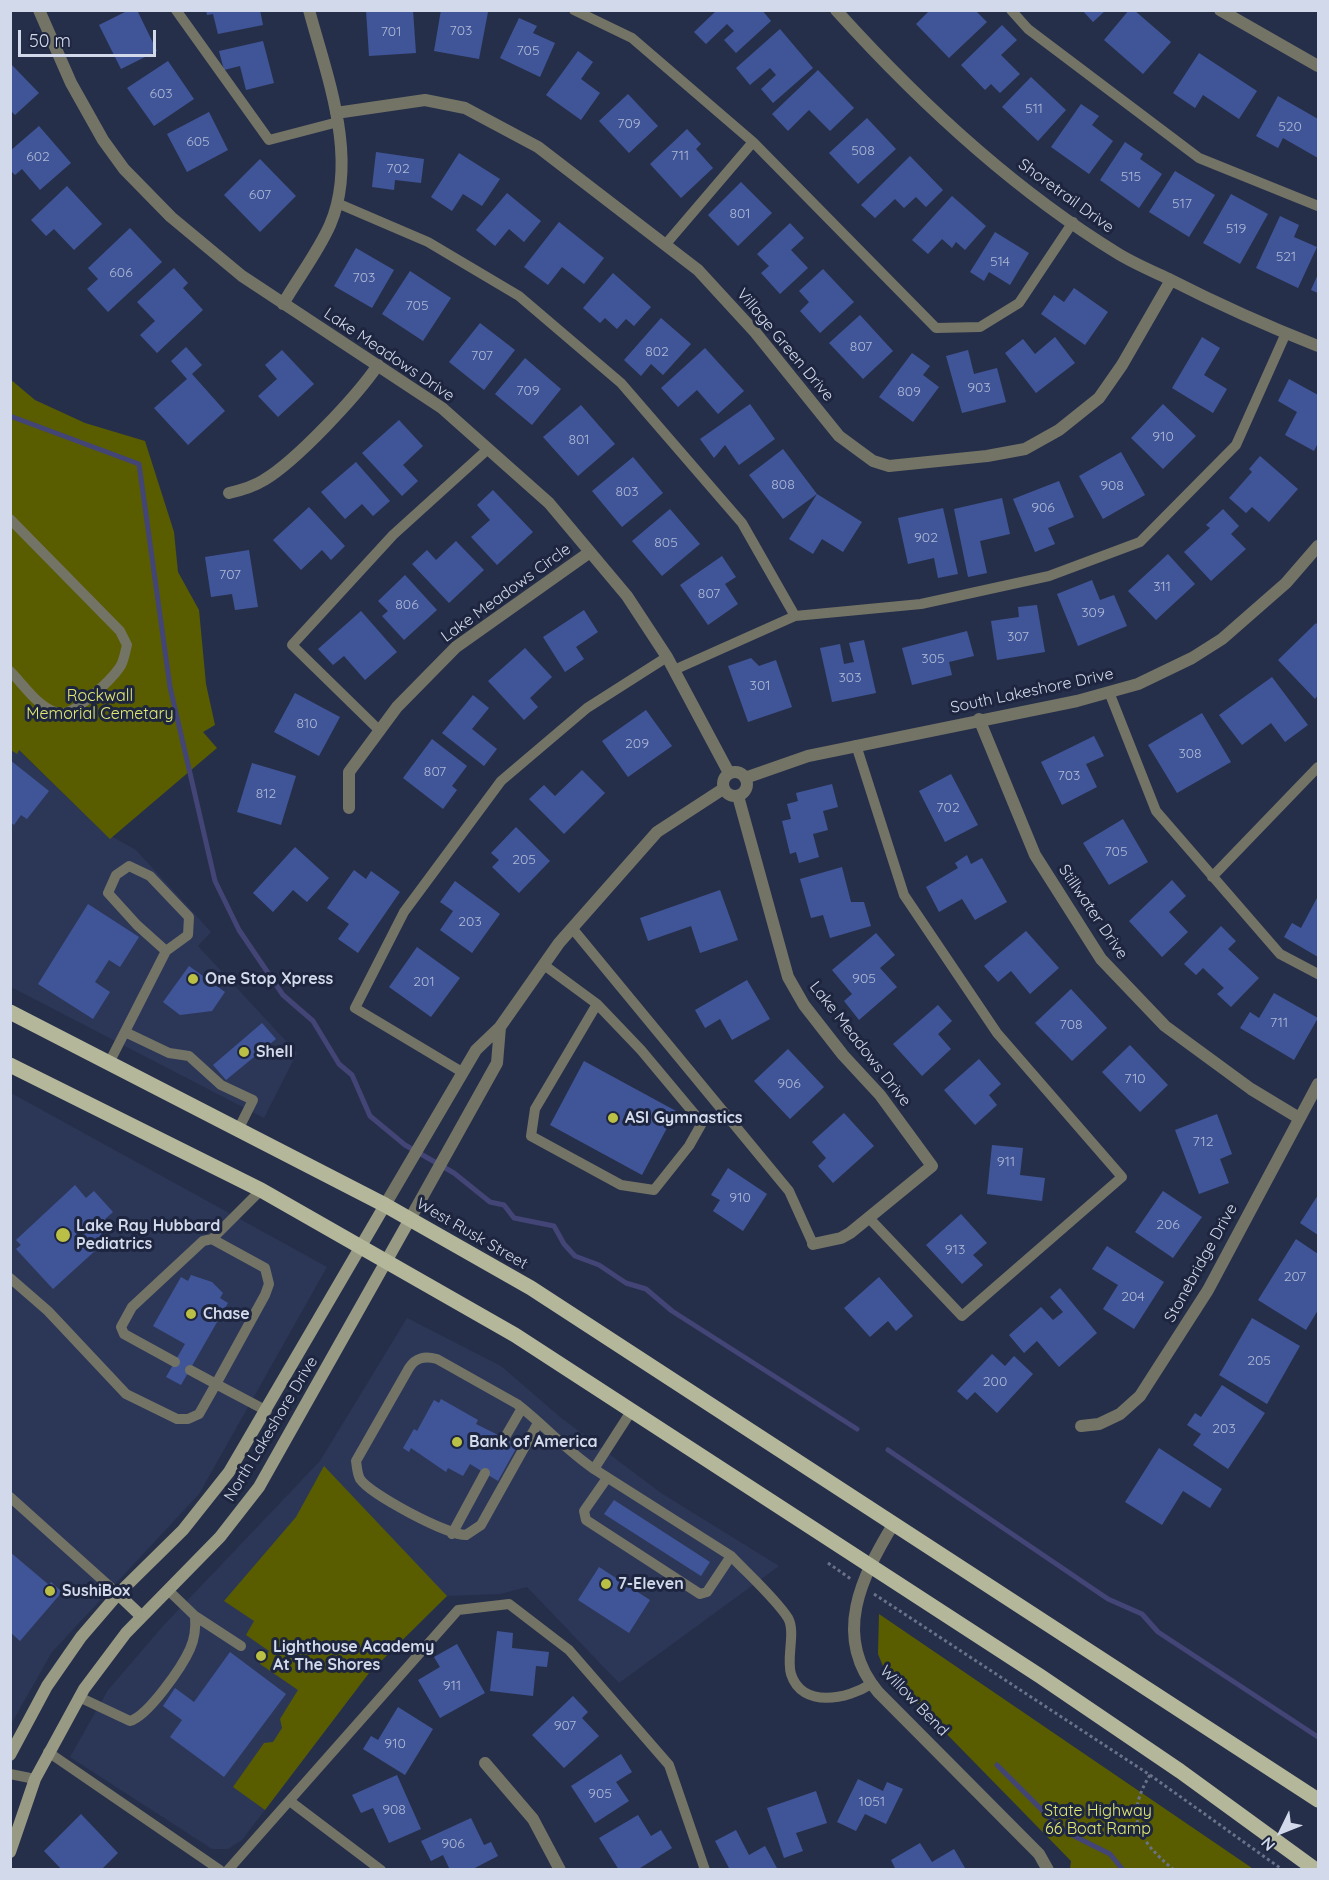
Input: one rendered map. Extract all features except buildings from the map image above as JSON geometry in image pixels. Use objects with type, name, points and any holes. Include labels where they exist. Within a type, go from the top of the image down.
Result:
[{"type":"main road","name":"West Rusk Street","points":[[10,1012],[385,1205],[531,1288],[1318,1800]]},
{"type":"main road","points":[[10,1065],[261,1190],[515,1335],[1131,1738],[1316,1869]]},
{"type":"main road","name":"North Lakeshore Drive","points":[[10,1755],[36,1705],[81,1636],[118,1594],[201,1510],[229,1472],[267,1411],[385,1205]]},
{"type":"main road","name":"North Lakeshore Drive","points":[[10,1852],[35,1779],[79,1697],[110,1653],[141,1616],[220,1537],[259,1487],[410,1219]]},
{"type":"main road","points":[[118,1594],[141,1616]]},
{"type":"street","name":"Lake Meadows Drive","points":[[39,10],[71,83],[103,140],[124,169],[189,232],[242,276],[442,408],[549,503],[627,596],[667,657],[729,773]]},
{"type":"street","points":[[283,304],[330,226],[337,203],[340,169],[337,118],[309,10]]},
{"type":"street","name":"Shoretrail Drive","points":[[836,10],[878,57],[968,142],[1117,253],[1242,315],[1318,346]]},
{"type":"street","points":[[1220,10],[1318,66]]},
{"type":"street","name":"Village Green Drive","points":[[337,118],[425,100],[465,108],[538,147],[698,270],[755,332],[839,436],[873,461],[889,466],[987,456],[1025,449],[1059,430],[1099,398],[1122,366],[1171,280]]},
{"type":"street","points":[[229,493],[249,488],[266,479],[300,450],[365,384],[378,365]]},
{"type":"street","name":"South Lakeshore Drive","points":[[745,778],[786,762],[856,745],[1077,701],[1138,684],[1192,658],[1222,639],[1286,583],[1318,546]]},
{"type":"street","name":"Lake Meadows Circle","points":[[349,808],[349,772],[397,707],[456,647],[590,552]]},
{"type":"street","name":"Stillwater Drive","points":[[979,719],[1035,855],[1101,959],[1165,1026],[1251,1089],[1299,1118]]},
{"type":"street","points":[[738,772],[745,778],[745,790],[738,796],[729,795],[723,789],[724,778],[729,773],[738,772]]},
{"type":"street","points":[[385,1205],[476,1050],[500,1027],[572,928],[657,832],[723,789]]},
{"type":"street","name":"Lake Meadows Drive","points":[[738,796],[788,977],[804,1005],[843,1055],[880,1095],[932,1166],[841,1238],[813,1244]]},
{"type":"street","points":[[410,1219],[497,1063],[500,1027]]},
{"type":"street","name":"Stonebridge Drive","points":[[1081,1426],[1099,1424],[1120,1414],[1140,1396],[1208,1290],[1318,1083]]},
{"type":"street","name":"Willow Bend","points":[[894,1523],[869,1565],[856,1605],[855,1631],[859,1656],[871,1684],[1039,1854],[1048,1869]]},
{"type":"street","points":[[485,1764],[532,1819],[560,1869]]},
{"type":"lane","points":[[176,10],[269,140],[337,118]]},
{"type":"lane","points":[[574,10],[632,38],[753,142],[936,328],[980,327],[1019,303],[1073,222]]},
{"type":"lane","points":[[1011,10],[1028,29],[1199,158],[1318,206]]},
{"type":"lane","points":[[665,246],[753,142]]},
{"type":"lane","points":[[337,203],[428,242],[519,296],[621,383],[742,523],[795,616]]},
{"type":"lane","points":[[674,670],[795,616],[921,604],[1049,576],[1140,543],[1236,446],[1286,333]]},
{"type":"lane","points":[[380,731],[292,645],[393,535],[488,449]]},
{"type":"lane","points":[[10,519],[120,631],[127,645],[121,666],[102,686],[72,711],[60,713],[44,706],[10,671]]},
{"type":"lane","points":[[462,1072],[355,1008],[404,912],[501,781],[587,708],[667,657]]},
{"type":"lane","points":[[1109,692],[1156,811],[1280,954],[1318,974]]},
{"type":"lane","points":[[856,745],[904,895],[997,1033],[1122,1177],[962,1316],[868,1218]]},
{"type":"lane","points":[[1212,878],[1318,767]]},
{"type":"lane","points":[[110,1063],[166,951],[188,935],[189,918],[150,876],[129,866],[116,875],[108,893],[137,925],[166,951]]},
{"type":"lane","points":[[572,928],[789,1191],[813,1244]]},
{"type":"lane","points":[[544,965],[597,1004],[640,1050],[702,1123],[689,1146],[654,1190],[621,1185],[531,1136],[535,1109],[597,1004]]},
{"type":"lane","points":[[125,1032],[169,1053],[189,1056],[221,1085],[253,1100],[238,1130]]},
{"type":"lane","points":[[175,1362],[124,1334],[120,1327],[132,1307],[203,1241],[212,1239],[261,1190]]},
{"type":"lane","points":[[10,1278],[48,1311],[126,1394],[177,1419],[188,1419],[199,1414],[269,1284],[265,1268],[212,1239]]},
{"type":"lane","points":[[538,1423],[481,1525],[466,1535],[452,1534],[367,1486],[361,1480],[357,1467],[362,1450],[413,1362],[425,1356],[444,1363],[522,1408],[569,1452],[731,1556],[789,1620],[791,1674],[802,1689],[816,1698],[836,1697],[860,1691],[871,1684]]},
{"type":"lane","points":[[190,1370],[267,1411]]},
{"type":"lane","points":[[504,1439],[522,1408]]},
{"type":"lane","points":[[594,1469],[632,1410]]},
{"type":"lane","points":[[452,1534],[485,1473]]},
{"type":"lane","points":[[607,1478],[584,1511],[586,1521],[700,1594],[708,1592],[731,1556]]},
{"type":"lane","points":[[10,1497],[118,1594]]},
{"type":"lane","points":[[168,1590],[195,1616],[241,1646]]},
{"type":"lane","points":[[228,1869],[291,1802],[458,1610],[509,1604],[569,1650],[669,1765],[705,1869]]},
{"type":"lane","points":[[79,1697],[130,1721],[144,1715],[191,1647],[196,1632],[195,1616]]},
{"type":"lane","points":[[48,1752],[220,1869]]},
{"type":"lane","points":[[10,1774],[35,1779]]},
{"type":"lane","points":[[291,1802],[381,1869]]},
{"type":"path","points":[[828,1563],[1150,1775],[1283,1869]]},
{"type":"path","points":[[1150,1775],[1138,1794],[1135,1816],[1137,1826],[1154,1850],[1174,1869]]},
{"type":"shaded area","points":[[10,742],[102,831],[136,850],[211,932],[198,946],[297,1053],[264,1118],[11,987]]},
{"type":"shaded area","points":[[11,1093],[327,1267],[199,1494],[52,1652],[11,1724]]},
{"type":"shaded area","points":[[407,1318],[501,1366],[560,1417],[661,1493],[779,1566],[619,1683],[527,1587],[500,1594],[447,1596],[369,1673],[242,1840],[228,1849],[212,1849],[70,1757],[108,1690],[163,1626],[320,1461]]},
{"type":"green space","name":"Rockwall Memorial Cemetary","points":[[10,379],[35,400],[85,423],[145,441],[174,532],[178,572],[199,610],[206,684],[215,725],[203,732],[217,748],[110,839],[19,750],[17,754],[11,750]]},
{"type":"green space","points":[[324,1466],[447,1596],[369,1673],[265,1810],[233,1787],[264,1743],[273,1742],[282,1728],[280,1719],[298,1690],[260,1664],[269,1651],[246,1635],[254,1621],[224,1601],[296,1517]]},
{"type":"green space","name":"State Highway 66 Boat Ramp","points":[[879,1614],[1253,1869],[1070,1869],[1071,1861],[885,1671],[878,1654]]},
{"type":"waterway","points":[[10,416],[139,464],[170,687],[215,881],[239,930],[283,995],[313,1021],[339,1064],[352,1075],[370,1116],[405,1145],[454,1173],[490,1202],[504,1205],[514,1218],[554,1226],[564,1244],[575,1256],[599,1265],[626,1283],[646,1289],[672,1311],[857,1429]]},
{"type":"waterway","points":[[888,1450],[1108,1599],[1142,1614],[1158,1632],[1318,1737]]},
{"type":"waterway","points":[[997,1765],[1062,1830],[1110,1854],[1123,1870]]},
{"type":"place","name":"One Stop Xpress","points":[[193,979]]},
{"type":"place","name":"Shell","points":[[244,1052]]},
{"type":"place","name":"ASI Gymnastics","points":[[613,1118]]},
{"type":"place","name":"Lake Ray Hubbard Pediatrics","points":[[63,1235]]},
{"type":"place","name":"Chase","points":[[191,1314]]},
{"type":"place","name":"Bank of America","points":[[457,1442]]},
{"type":"place","name":"7-Eleven","points":[[606,1584]]},
{"type":"place","name":"SushiBox","points":[[50,1591]]},
{"type":"place","name":"Lighthouse Academy At The Shores","points":[[261,1656]]}]
